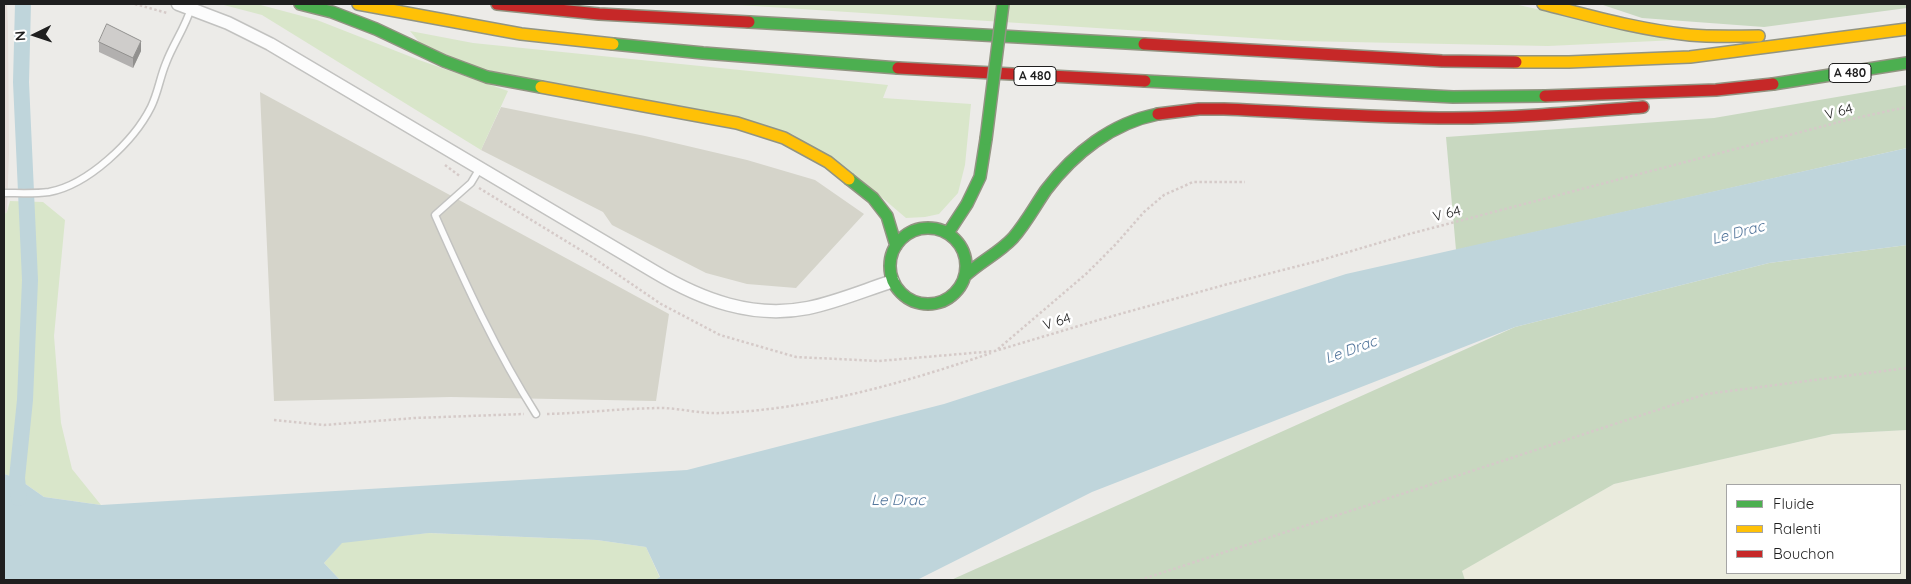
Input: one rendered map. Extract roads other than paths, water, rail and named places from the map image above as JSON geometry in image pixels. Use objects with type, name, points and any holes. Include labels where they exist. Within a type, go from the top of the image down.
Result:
[{"type":"main road","points":[[300,4],[332,12],[376,29],[444,61],[487,77],[737,123],[784,138],[828,162],[873,198],[887,216],[896,246]]},
{"type":"main road","name":"A 480","points":[[358,4],[511,32],[584,42],[703,53],[919,70],[1453,97],[1716,90],[1793,82],[1907,62]]},
{"type":"main road","points":[[497,4],[599,14],[1442,61],[1627,61],[1690,57],[1907,29]]},
{"type":"main road","points":[[948,233],[967,204],[980,177],[1003,4]]},
{"type":"main road","points":[[1543,4],[1662,31],[1688,35],[1714,37],[1790,35],[1827,40]]},
{"type":"main road","points":[[1680,104],[1716,90]]},
{"type":"main road","points":[[965,276],[977,264],[999,251],[1010,241],[1045,191],[1075,156],[1105,134],[1128,123],[1153,115],[1179,110],[1221,109],[1347,116],[1438,118],[1573,113],[1651,106]]},
{"type":"main road","points":[[929,228],[948,233],[959,244],[963,252],[966,268],[962,283],[952,296],[946,300],[930,304],[908,299],[901,294],[893,281],[890,263],[896,246],[902,238],[919,229],[929,228]]},
{"type":"street","points":[[178,4],[228,23],[270,44],[681,287],[728,306],[770,312],[802,308],[893,281]]},
{"type":"lane","points":[[4,193],[49,192],[76,184],[118,150],[138,129],[152,105],[166,62],[188,19],[191,8]]},
{"type":"lane","points":[[480,168],[471,183],[435,215],[474,302],[514,378],[536,414]]},
{"type":"water","name":"Le Drac","points":[[1907,148],[1907,245],[1769,263],[1515,327],[1092,492],[917,580],[655,580],[660,577],[646,547],[597,540],[429,533],[342,543],[324,563],[340,580],[4,580],[4,474],[17,478],[44,497],[101,505],[687,470],[944,404],[1346,274]]},
{"type":"waterway","points":[[19,498],[17,478],[25,400],[30,280],[21,82],[23,4]]}]
